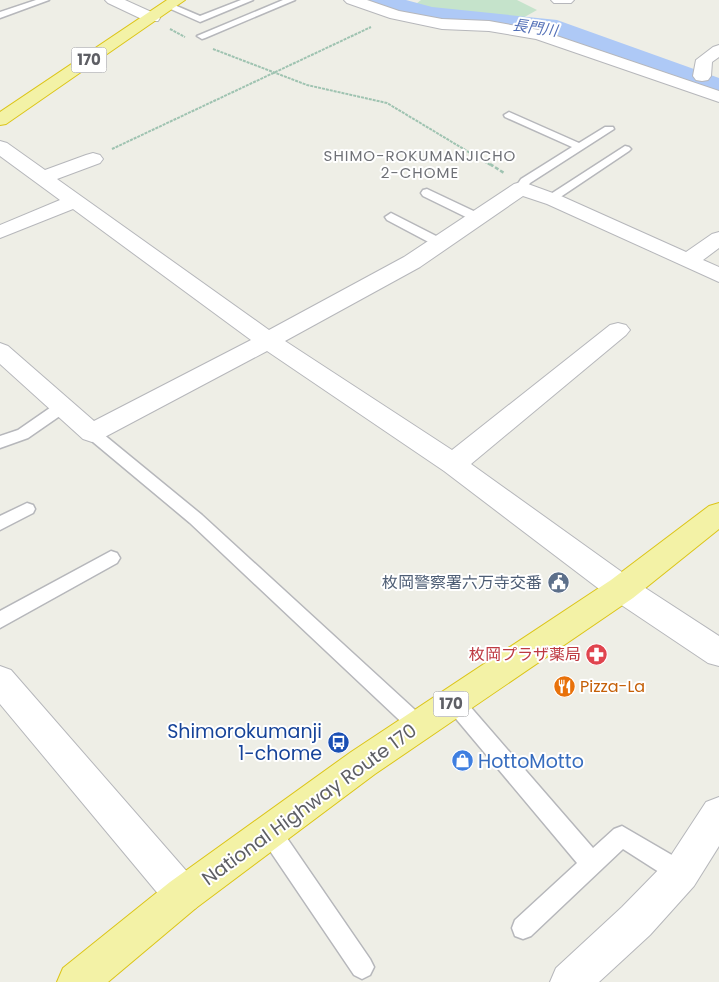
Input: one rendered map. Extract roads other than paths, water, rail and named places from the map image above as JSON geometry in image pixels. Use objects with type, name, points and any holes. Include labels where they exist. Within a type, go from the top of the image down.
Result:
[{"type":"highway","name":"170","points":[[0,120],[173,3]]},
{"type":"highway","name":"National Highway Route 170","points":[[77,982],[182,895],[363,763],[622,589],[719,514]]},
{"type":"street","points":[[113,0],[152,18]]},
{"type":"street","points":[[352,0],[402,10],[442,24],[489,26],[539,35],[719,97]]},
{"type":"street","points":[[560,0],[566,0]]},
{"type":"street","points":[[531,18],[719,81]]},
{"type":"street","points":[[702,76],[704,60],[719,50]]},
{"type":"street","points":[[0,147],[268,341],[453,464],[622,589],[719,653]]},
{"type":"street","points":[[41,178],[93,158]]},
{"type":"street","points":[[0,351],[92,433],[268,341],[412,262],[521,188],[689,260],[719,275]]},
{"type":"street","points":[[0,232],[75,202]]},
{"type":"street","points":[[689,260],[719,238]]},
{"type":"street","points":[[453,464],[618,330]]},
{"type":"street","points":[[0,680],[182,895]]},
{"type":"street","points":[[570,982],[636,921],[681,873],[719,814]]},
{"type":"lane","points":[[3,14],[45,0]]},
{"type":"lane","points":[[173,3],[200,19],[248,0]]},
{"type":"lane","points":[[202,36],[291,0]]},
{"type":"lane","points":[[3,14],[18,20]]},
{"type":"lane","points":[[509,115],[580,147]]},
{"type":"lane","points":[[521,188],[525,181],[609,129]]},
{"type":"lane","points":[[549,199],[625,149]]},
{"type":"lane","points":[[427,194],[478,218]]},
{"type":"lane","points":[[391,218],[440,243]]},
{"type":"lane","points":[[0,442],[22,434],[62,407]]},
{"type":"lane","points":[[92,433],[196,519],[418,726]]},
{"type":"lane","points":[[0,524],[26,509]]},
{"type":"lane","points":[[0,620],[111,558]]},
{"type":"lane","points":[[454,702],[592,863]]},
{"type":"lane","points":[[270,832],[362,967]]},
{"type":"lane","points":[[523,928],[622,836],[681,873]]},
{"type":"waterway","name":"長門川","points":[[373,0],[432,15],[557,29],[719,89]]},
{"type":"place","name":"枚岡警察署六万寺交番","points":[[558,582]]},
{"type":"place","name":"枚岡プラザ薬局","points":[[597,654]]},
{"type":"place","name":"Pizza-La","points":[[564,686]]},
{"type":"place","name":"Shimorokumanji 1-chome","points":[[338,742]]},
{"type":"place","name":"HottoMotto","points":[[462,761]]},
{"type":"district","name":"SHIMO-ROKUMANJICHO 2-CHOME","points":[[420,164]]}]
